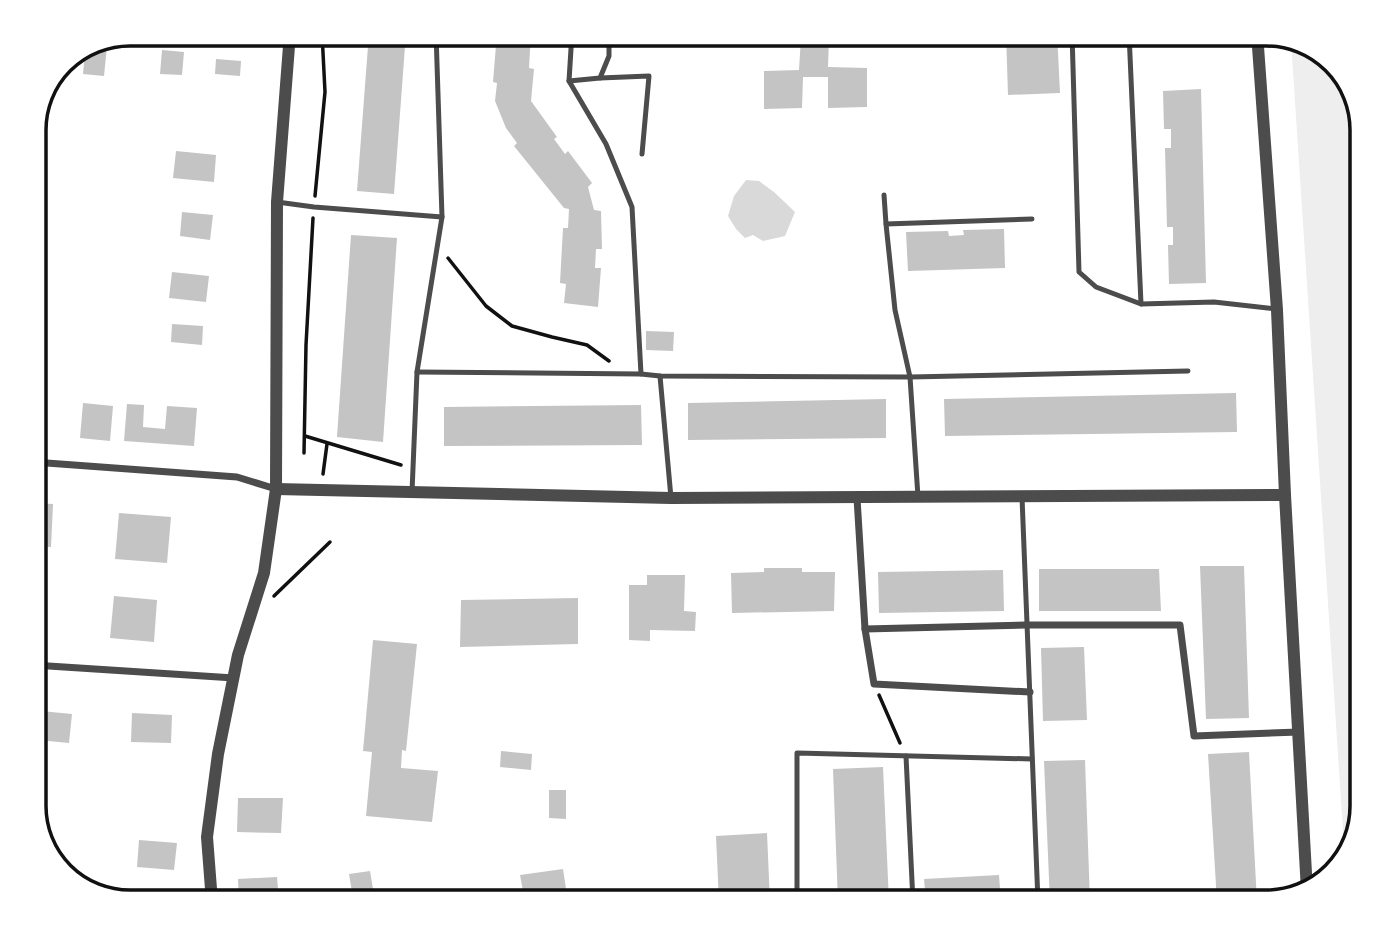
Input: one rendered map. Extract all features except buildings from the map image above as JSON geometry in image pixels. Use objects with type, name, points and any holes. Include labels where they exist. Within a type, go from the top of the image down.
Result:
[{"type":"street","points":[[211,890],[207,837],[218,754],[238,655],[264,573],[276,489],[277,202],[289,45]]},
{"type":"street","points":[[1258,45],[1277,310],[1306,879]]},
{"type":"street","points":[[46,463],[237,477],[276,489],[671,498],[1285,495]]},
{"type":"street","points":[[857,498],[865,629],[874,684],[1030,692]]},
{"type":"street","points":[[865,629],[1180,625],[1194,736],[1298,732]]},
{"type":"street","points":[[46,666],[234,678]]},
{"type":"lane","points":[[412,492],[417,372],[442,217],[436,45]]},
{"type":"lane","points":[[571,45],[569,81],[607,144],[632,207],[641,374]]},
{"type":"lane","points":[[600,78],[609,56],[609,45]]},
{"type":"lane","points":[[1072,45],[1079,272],[1096,287],[1140,304],[1214,302],[1277,310]]},
{"type":"lane","points":[[1129,45],[1140,304]]},
{"type":"lane","points":[[569,81],[649,76],[642,154]]},
{"type":"lane","points":[[884,195],[895,310],[910,377],[918,498]]},
{"type":"lane","points":[[277,202],[442,217]]},
{"type":"lane","points":[[886,224],[1032,219]]},
{"type":"lane","points":[[417,372],[910,377],[1188,371]]},
{"type":"lane","points":[[660,376],[671,498]]},
{"type":"lane","points":[[1022,497],[1037,890]]},
{"type":"lane","points":[[797,890],[797,753],[1032,759]]},
{"type":"lane","points":[[906,756],[913,890]]},
{"type":"path","points":[[304,453],[306,345],[314,207],[325,92],[323,45]]},
{"type":"path","points":[[437,246],[486,306],[512,326],[587,345],[624,373]]},
{"type":"path","points":[[304,436],[413,468]]},
{"type":"path","points":[[320,490],[327,443]]},
{"type":"path","points":[[270,600],[330,542]]},
{"type":"path","points":[[874,684],[906,756]]},
{"type":"shaded area","points":[[1292,49],[1313,60],[1330,74],[1344,98],[1350,119],[1350,805],[1349,822],[1344,838]]},
{"type":"shaded area","points":[[746,180],[759,181],[795,212],[785,236],[763,241],[753,235],[745,238],[736,229],[728,216],[734,196]]}]
